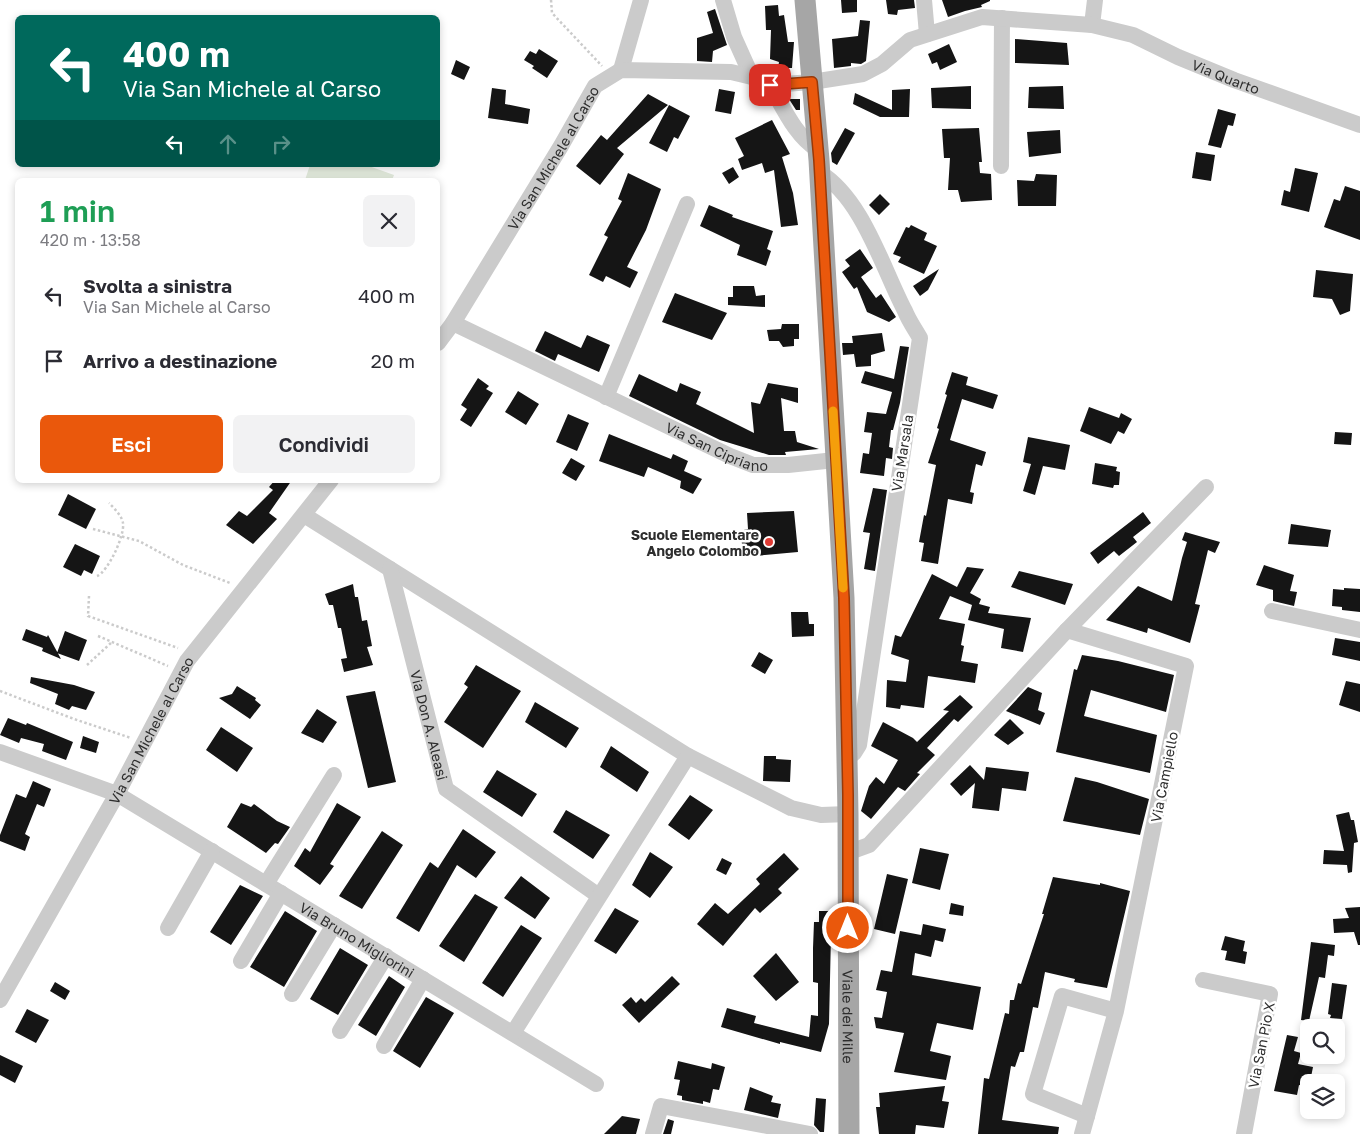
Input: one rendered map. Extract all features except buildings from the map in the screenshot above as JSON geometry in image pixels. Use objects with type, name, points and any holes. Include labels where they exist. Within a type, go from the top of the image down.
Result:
[{"type":"main road","name":"Viale dei Mille","points":[[805,0],[818,150],[844,598],[848,759],[849,1134]]},
{"type":"street","points":[[641,0],[616,73],[731,72],[752,77],[770,85],[812,82]]},
{"type":"street","points":[[723,0],[734,37],[752,77]]},
{"type":"street","points":[[924,0],[927,34]]},
{"type":"street","points":[[1092,25],[1096,0]]},
{"type":"street","name":"Via Quarto","points":[[812,82],[863,74],[882,64],[910,40],[982,17],[1092,25],[1133,35],[1178,57],[1234,80],[1360,125]]},
{"type":"street","points":[[1001,166],[1002,18]]},
{"type":"street","name":"Via San Michele al Carso","points":[[440,340],[453,323],[596,86],[616,73]]},
{"type":"street","points":[[770,85],[798,131],[808,144],[818,150]]},
{"type":"street","name":"Via Marsala","points":[[819,172],[840,188],[868,229],[904,311],[920,338],[859,745],[848,759]]},
{"type":"street","points":[[606,397],[687,204]]},
{"type":"street","name":"Via San Cipriano","points":[[453,323],[730,456],[753,464],[788,465],[835,460]]},
{"type":"street","name":"Via San Michele al Carso","points":[[0,1000],[117,794],[181,672],[193,653],[329,483]]},
{"type":"street","points":[[847,853],[869,845],[1067,630],[1206,488]]},
{"type":"street","points":[[304,515],[688,756],[791,808],[821,815],[848,814]]},
{"type":"street","name":"Via Don A. Aleasi","points":[[390,568],[446,789],[599,896]]},
{"type":"street","points":[[1272,611],[1360,630]]},
{"type":"street","name":"Via Campiello","points":[[1067,630],[1186,666],[1116,1011],[1082,1134]]},
{"type":"street","name":"Via Bruno Migliorini","points":[[0,752],[117,794],[596,1084]]},
{"type":"street","points":[[513,1033],[688,756]]},
{"type":"street","points":[[266,884],[334,775]]},
{"type":"street","points":[[168,928],[212,851]]},
{"type":"street","points":[[241,961],[281,893]]},
{"type":"street","points":[[292,994],[334,925]]},
{"type":"street","points":[[340,1031],[386,956]]},
{"type":"street","points":[[384,1046],[423,979]]},
{"type":"street","name":"Via San Pio X","points":[[1202,980],[1270,994],[1244,1134]]},
{"type":"street","points":[[1087,1116],[1033,1094],[1062,996],[1116,1011]]},
{"type":"street","points":[[653,1134],[661,1106],[810,1134]]},
{"type":"path","points":[[551,0],[552,13],[616,73]]},
{"type":"path","points":[[97,576],[101,574],[112,558],[121,537],[123,522],[109,503]]},
{"type":"path","points":[[93,529],[139,541],[183,566],[244,589]]},
{"type":"path","points":[[89,596],[88,616],[193,653]]},
{"type":"path","points":[[98,636],[181,672]]},
{"type":"path","points":[[87,665],[112,642]]},
{"type":"path","points":[[0,691],[74,719],[144,742]]},
{"type":"shaded area","points":[[309,167],[372,167],[394,175],[393,178],[306,178]]},
{"type":"slow traffic","points":[[833,411],[843,588]]},
{"type":"place","name":"Scuole Elementare Angelo Colombo","points":[[769,542]]},
{"type":"route","points":[[770,85],[812,82],[819,160],[844,598],[848,795],[848,928]]}]
